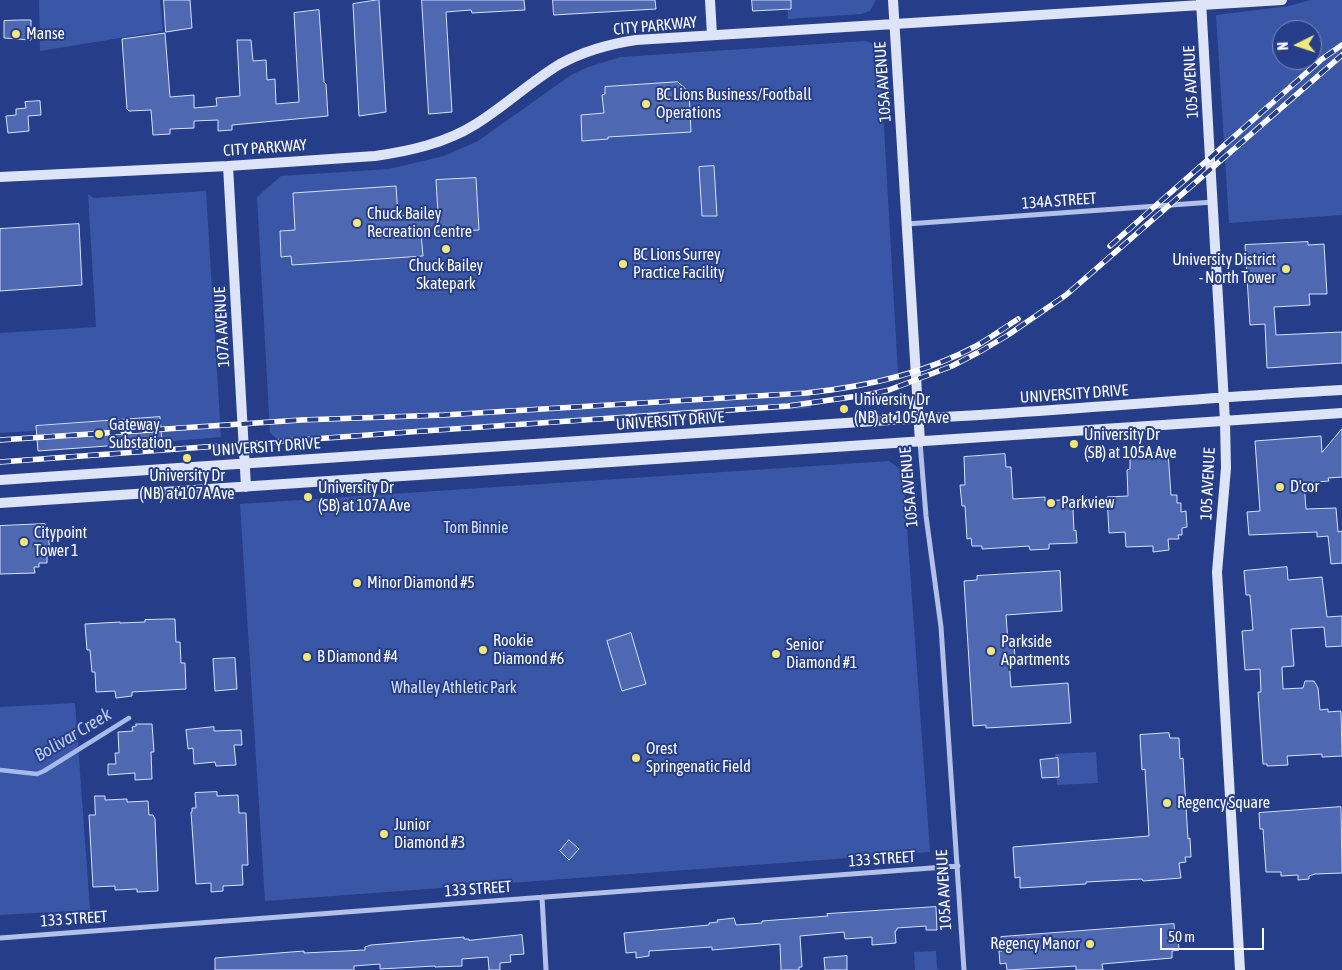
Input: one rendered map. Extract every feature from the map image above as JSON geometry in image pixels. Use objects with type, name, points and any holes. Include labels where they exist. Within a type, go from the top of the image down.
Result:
[{"type":"street","points":[[710,0],[712,36]]},
{"type":"street","name":"105A AVENUE","points":[[893,0],[920,442],[926,516],[942,627],[964,970]]},
{"type":"street","name":"CITY PARKWAY","points":[[0,177],[228,166],[375,156],[419,147],[441,141],[476,124],[548,72],[587,52],[616,43],[636,40],[1201,3],[1282,0]]},
{"type":"street","name":"105 AVENUE","points":[[1201,3],[1226,421],[1226,468],[1217,572],[1240,970]]},
{"type":"street","name":"107A AVENUE","points":[[228,166],[246,487]]},
{"type":"street","name":"134A STREET","points":[[907,224],[1213,202]]},
{"type":"street","name":"UNIVERSITY DRIVE","points":[[0,480],[1022,413],[1342,390]]},
{"type":"street","points":[[0,503],[1342,413]]},
{"type":"street","name":"133 STREET","points":[[0,938],[958,866]]},
{"type":"street","points":[[542,897],[546,970]]},
{"type":"green space","points":[[39,0],[160,0],[163,31],[40,51]]},
{"type":"green space","points":[[787,0],[876,0],[870,11],[861,14],[788,19]]},
{"type":"green space","points":[[1310,0],[1342,0],[1342,215],[1229,223],[1216,15],[1289,6]]},
{"type":"green space","points":[[865,41],[874,44],[880,57],[898,374],[810,395],[811,408],[281,442],[270,433],[257,197],[281,176],[389,169],[444,156],[478,141],[571,75],[588,67],[621,57]]},
{"type":"green space","points":[[206,191],[221,437],[162,442],[160,417],[37,425],[35,431],[0,433],[0,333],[96,327],[88,194],[94,198]]},
{"type":"green space","name":"Whalley Athletic Park","points":[[889,461],[903,471],[930,852],[265,901],[240,504]]},
{"type":"green space","points":[[75,703],[90,910],[0,915],[0,707]]},
{"type":"green space","points":[[1096,752],[1098,783],[1057,785],[1055,754]]},
{"type":"green space","points":[[936,951],[937,969],[941,970],[915,970],[914,952]]},
{"type":"building","points":[[164,0],[190,0],[192,28],[166,32]]},
{"type":"building","points":[[379,0],[386,112],[359,116],[353,4]]},
{"type":"building","points":[[422,0],[524,0],[525,10],[472,13],[471,10],[446,12],[452,112],[429,114]]},
{"type":"building","points":[[553,0],[655,0],[656,9],[554,15]]},
{"type":"building","points":[[752,0],[791,0],[791,9],[753,11]]},
{"type":"building","points":[[319,10],[328,116],[232,125],[232,130],[218,131],[218,120],[194,121],[194,128],[170,129],[170,134],[153,135],[151,110],[129,111],[127,109],[122,39],[165,33],[170,97],[194,95],[194,108],[217,106],[216,98],[240,96],[237,40],[251,40],[253,61],[266,60],[267,80],[275,79],[276,104],[299,102],[294,13]]},
{"type":"building","name":"Manse","points":[[31,20],[31,40],[4,38],[4,21]]},
{"type":"building","name":"BC Lions Business/Football Operations","points":[[678,82],[689,92],[691,132],[608,137],[608,139],[582,141],[581,115],[604,113],[602,95],[605,94],[605,87]]},
{"type":"building","points":[[40,101],[41,115],[28,116],[29,131],[8,133],[6,116],[16,115],[16,109],[26,108],[25,102]]},
{"type":"building","points":[[714,166],[717,216],[702,216],[699,167]]},
{"type":"building","name":"Chuck Bailey Recreation Centre","points":[[476,178],[479,230],[421,233],[423,256],[292,265],[291,256],[281,257],[280,231],[295,230],[293,193],[396,186],[398,216],[438,213],[436,180]]},
{"type":"building","points":[[79,224],[82,285],[0,291],[0,229]]},
{"type":"building","name":"University District - North Tower","points":[[1308,242],[1308,245],[1324,244],[1327,294],[1309,294],[1310,305],[1274,307],[1276,335],[1342,332],[1342,363],[1267,368],[1265,324],[1250,325],[1245,245]]},
{"type":"building","name":"Gateway Substation","points":[[160,417],[162,442],[38,451],[36,426]]},
{"type":"building","name":"D'cor","points":[[1342,429],[1342,477],[1328,478],[1329,481],[1304,483],[1306,509],[1336,508],[1338,532],[1342,531],[1342,563],[1331,564],[1328,536],[1317,537],[1317,532],[1249,535],[1247,512],[1260,511],[1255,441],[1321,436],[1322,452]]},
{"type":"building","points":[[1168,452],[1171,495],[1177,495],[1177,503],[1181,503],[1181,512],[1186,511],[1187,527],[1182,528],[1182,535],[1178,535],[1179,539],[1168,539],[1169,550],[1153,552],[1153,546],[1126,547],[1125,532],[1109,533],[1107,497],[1128,496],[1127,470],[1130,469],[1130,458],[1139,457],[1138,454]]},
{"type":"building","name":"Parkview","points":[[1005,454],[1006,467],[1011,467],[1013,499],[1045,497],[1045,501],[1075,499],[1075,509],[1073,510],[1074,531],[1076,530],[1077,543],[1049,544],[1049,549],[1030,550],[1029,546],[982,549],[982,546],[972,546],[971,538],[967,539],[965,506],[962,506],[960,485],[965,485],[964,457]]},
{"type":"building","name":"Citypoint Tower 1","points":[[45,524],[45,527],[48,527],[50,556],[47,556],[47,563],[39,563],[39,567],[34,567],[35,573],[0,574],[0,526]]},
{"type":"building","points":[[1287,567],[1288,580],[1322,577],[1327,617],[1342,616],[1342,646],[1326,647],[1324,627],[1291,629],[1294,666],[1282,667],[1283,689],[1303,688],[1305,681],[1314,681],[1318,688],[1320,710],[1328,709],[1328,712],[1341,711],[1342,756],[1322,757],[1322,754],[1287,756],[1288,765],[1267,766],[1267,764],[1263,764],[1258,692],[1261,692],[1260,669],[1245,670],[1242,631],[1253,630],[1250,595],[1246,595],[1244,571]]},
{"type":"building","name":"Parkside Apartments","points":[[1060,571],[1062,611],[1006,615],[1008,642],[1014,641],[1015,660],[1009,661],[1011,687],[1068,683],[1071,723],[986,728],[986,725],[973,726],[964,581],[977,580],[977,576]]},
{"type":"building","points":[[175,619],[176,642],[180,642],[181,663],[185,663],[186,689],[132,692],[132,696],[116,698],[115,691],[96,692],[95,672],[92,672],[90,650],[87,650],[85,624]]},
{"type":"building","points":[[631,633],[646,684],[622,691],[607,641]]},
{"type":"building","points":[[235,658],[237,689],[215,691],[213,659]]},
{"type":"building","points":[[136,724],[152,724],[154,752],[151,752],[152,779],[135,780],[135,773],[108,775],[108,764],[116,764],[115,753],[119,753],[118,732],[133,731],[132,727],[136,726]]},
{"type":"building","points":[[214,727],[214,731],[241,730],[242,745],[234,745],[236,765],[216,766],[215,762],[194,764],[193,748],[188,749],[186,730]]},
{"type":"building","name":"Regency Square","points":[[1169,733],[1170,738],[1179,738],[1180,759],[1183,758],[1188,839],[1190,838],[1191,857],[1185,857],[1186,862],[1179,863],[1181,878],[1086,882],[1086,884],[1020,888],[1020,877],[1015,878],[1013,847],[1149,836],[1145,769],[1142,770],[1140,735]]},
{"type":"building","points":[[1058,758],[1059,777],[1042,778],[1040,760]]},
{"type":"building","points":[[217,792],[217,796],[238,795],[239,813],[246,813],[248,865],[242,865],[243,885],[223,886],[223,891],[211,892],[211,883],[196,884],[191,812],[192,808],[196,808],[195,793]]},
{"type":"building","points":[[95,796],[105,796],[105,800],[127,799],[127,802],[148,801],[149,815],[153,815],[155,819],[158,891],[137,892],[137,889],[115,890],[115,886],[93,887],[89,815],[95,815]]},
{"type":"building","points":[[1341,807],[1342,873],[1315,874],[1309,876],[1309,879],[1298,880],[1298,875],[1281,876],[1281,872],[1266,872],[1263,829],[1260,829],[1259,813]]},
{"type":"building","points":[[569,840],[579,849],[569,860],[560,851]]},
{"type":"building","points":[[936,907],[937,930],[926,930],[926,926],[897,928],[895,931],[896,943],[872,945],[872,937],[845,939],[844,932],[800,936],[802,967],[799,967],[799,970],[781,970],[780,944],[712,950],[712,947],[649,951],[649,956],[636,958],[636,952],[626,953],[624,933],[709,925],[709,923],[718,922],[717,920],[734,918],[736,925],[828,916],[827,914]]},
{"type":"building","name":"Regency Manor","points":[[1174,924],[1175,938],[1178,938],[1179,950],[1172,951],[1172,958],[1102,964],[1103,970],[1076,970],[1076,966],[1007,970],[1006,963],[1000,964],[999,951],[1002,951],[1001,937]]},
{"type":"building","points":[[522,935],[524,954],[510,955],[511,962],[500,963],[500,970],[489,970],[488,957],[462,959],[462,966],[380,969],[380,964],[354,966],[354,970],[215,970],[215,958],[304,951],[304,953],[365,950],[365,947],[371,945],[464,937],[464,939],[469,940]]},
{"type":"building","points":[[847,956],[847,970],[825,970],[824,958]]},
{"type":"waterway","name":"Bolivar Creek","points":[[0,770],[37,774],[129,718]]},
{"type":"railway","points":[[1110,246],[1322,59],[1342,45]]},
{"type":"railway","points":[[0,462],[788,406],[889,390],[952,366],[981,351],[1066,295],[1342,55]]},
{"type":"railway","points":[[0,440],[301,420],[444,415],[806,393],[872,383],[915,372],[976,346],[1018,319]]},
{"type":"place","name":"Manse","points":[[16,34]]},
{"type":"place","name":"BC Lions Business/Football Operations","points":[[646,104]]},
{"type":"place","name":"Chuck Bailey Recreation Centre","points":[[357,223]]},
{"type":"place","name":"Chuck Bailey Skatepark","points":[[446,249]]},
{"type":"place","name":"BC Lions Surrey Practice Facility","points":[[623,264]]},
{"type":"place","name":"University District - North Tower","points":[[1286,269]]},
{"type":"place","name":"University Dr (NB) at 105A Ave","points":[[844,409]]},
{"type":"place","name":"Gateway Substation","points":[[99,434]]},
{"type":"place","name":"University Dr (SB) at 105A Ave","points":[[1074,444]]},
{"type":"place","name":"University Dr (NB) at 107A Ave","points":[[187,458]]},
{"type":"place","name":"D'cor","points":[[1280,487]]},
{"type":"place","name":"University Dr (SB) at 107A Ave","points":[[308,497]]},
{"type":"place","name":"Parkview","points":[[1051,503]]},
{"type":"place","name":"Citypoint Tower 1","points":[[24,542]]},
{"type":"place","name":"Minor Diamond #5","points":[[357,583]]},
{"type":"place","name":"Rookie Diamond #6","points":[[483,650]]},
{"type":"place","name":"Parkside Apartments","points":[[991,651]]},
{"type":"place","name":"Senior Diamond #1","points":[[776,654]]},
{"type":"place","name":"B Diamond #4","points":[[307,657]]},
{"type":"place","name":"Orest Springenatic Field","points":[[636,758]]},
{"type":"place","name":"Regency Square","points":[[1167,803]]},
{"type":"place","name":"Junior Diamond #3","points":[[384,834]]},
{"type":"place","name":"Regency Manor","points":[[1090,944]]},
{"type":"park label","name":"Tom Binnie","points":[[476,528]]}]
